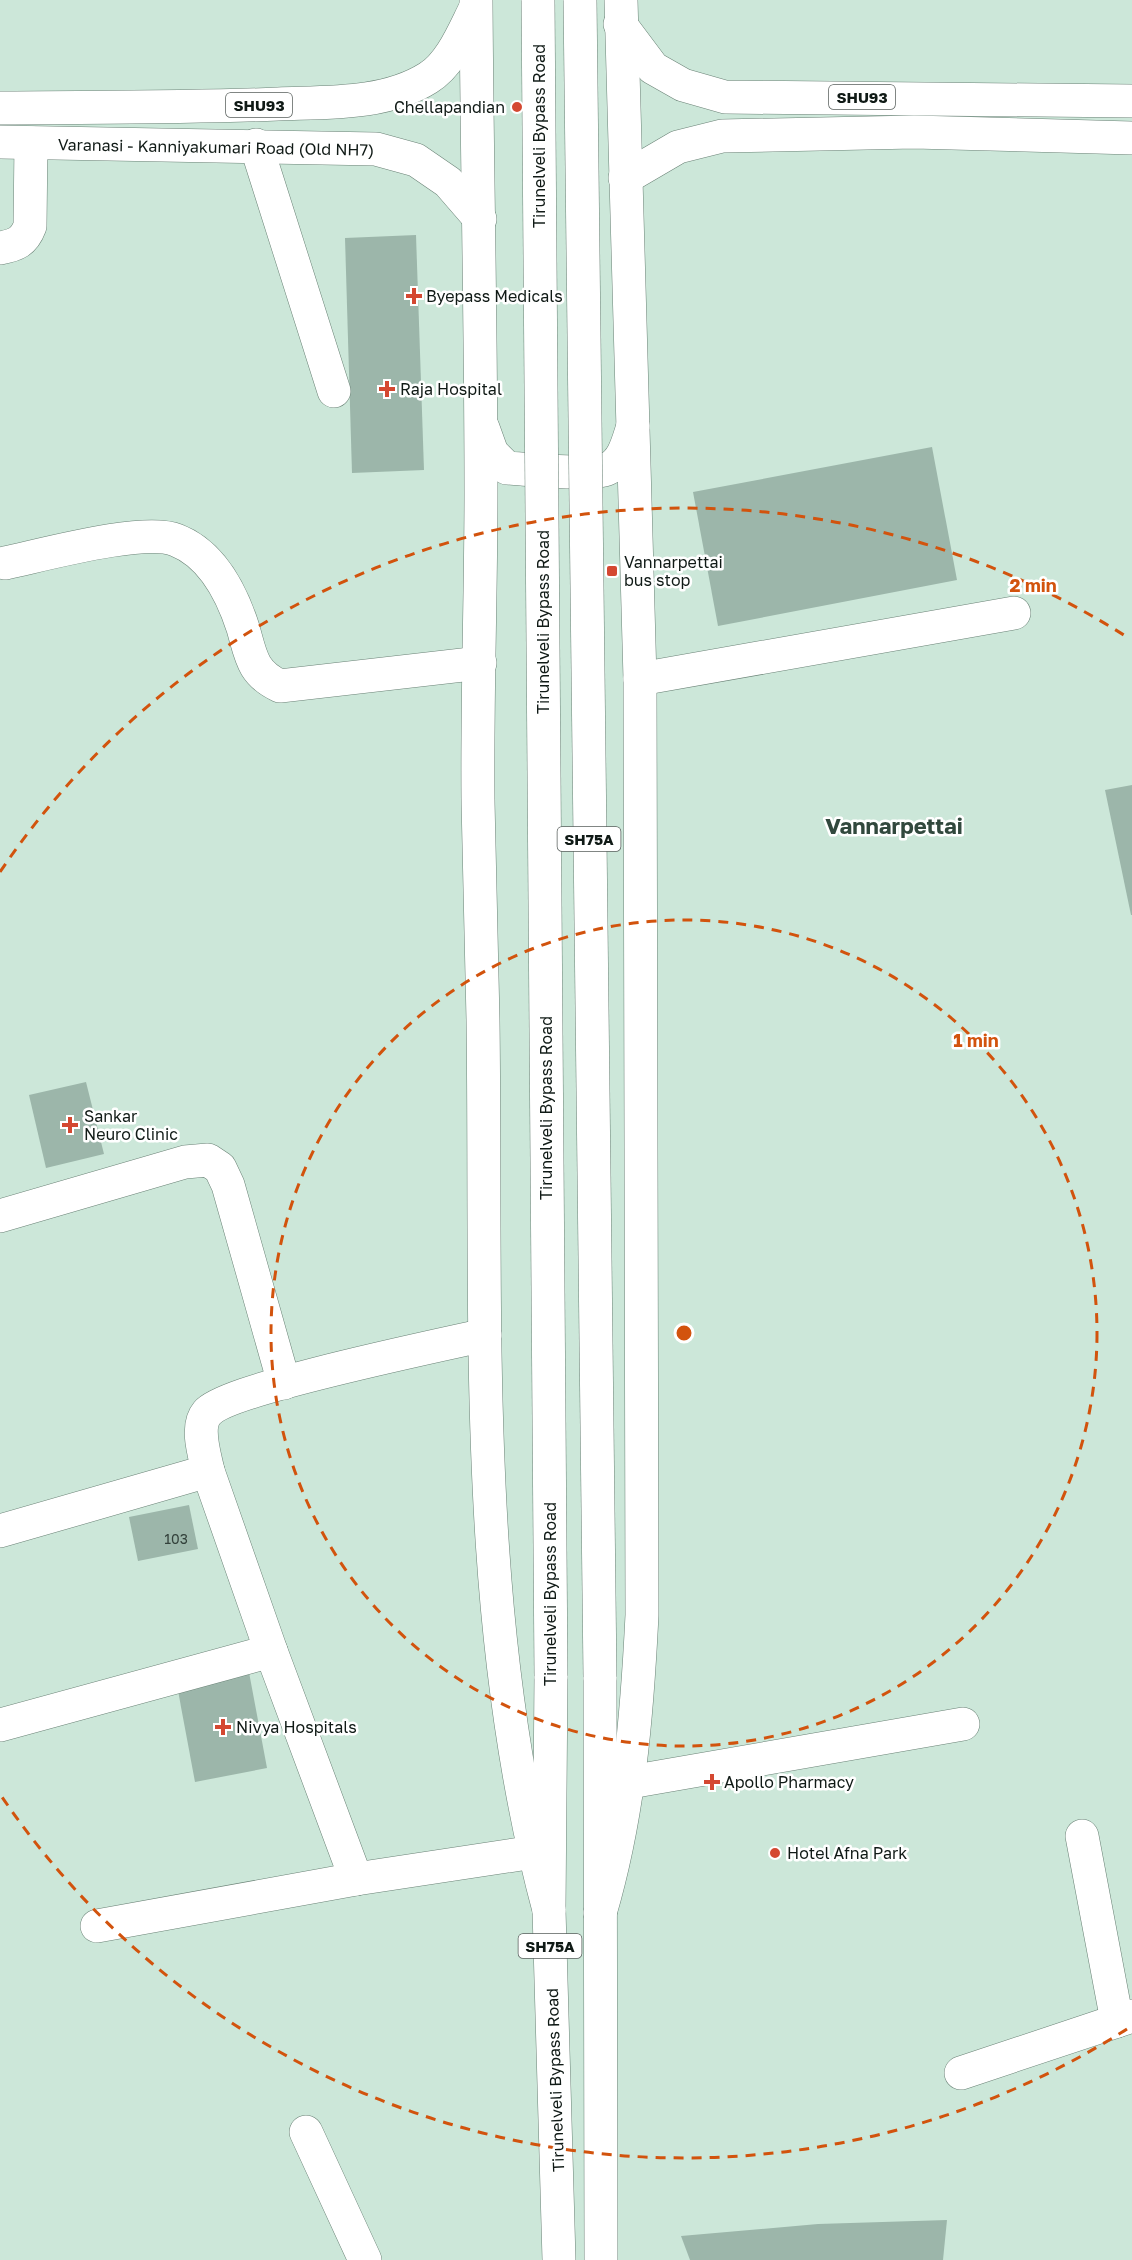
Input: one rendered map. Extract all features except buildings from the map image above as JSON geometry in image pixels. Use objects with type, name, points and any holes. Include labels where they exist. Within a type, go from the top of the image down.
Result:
[{"type":"main road","name":"Tirunelveli Bypass Road","points":[[538,0],[551,1676],[549,1911],[559,2180],[557,2216],[559,2260]]},
{"type":"main road","name":"SH75A","points":[[580,0],[600,1677],[601,2260]]},
{"type":"main road","name":"SHU93","points":[[0,108],[225,106],[377,97],[406,89],[431,77],[453,51],[476,4]]},
{"type":"main road","points":[[476,4],[481,423],[478,795],[483,1017],[484,1335],[491,1505],[503,1678],[534,1852],[549,1911]]},
{"type":"main road","name":"SHU93","points":[[621,12],[653,68],[683,85],[725,97],[1132,101]]},
{"type":"main road","points":[[600,1913],[611,1877],[630,1782],[636,1727],[642,1615],[640,679],[621,12]]},
{"type":"main road","name":"SHU93","points":[[625,178],[678,147],[722,136],[914,132],[1132,138]]},
{"type":"main road","points":[[0,248],[17,244],[26,236],[30,226],[16,143]]},
{"type":"main road","name":"Varanasi - Kanniyakumari Road (Old NH7)","points":[[16,143],[256,145],[376,149],[416,160],[448,182],[480,219]]},
{"type":"main road","points":[[256,145],[334,391]]},
{"type":"main road","points":[[481,423],[492,453],[507,468],[557,471],[607,469],[624,454],[634,424]]},
{"type":"main road","points":[[5,563],[143,536],[176,539],[204,558],[227,587],[254,664],[265,679],[280,686],[480,663]]},
{"type":"main road","points":[[640,679],[1014,614]]},
{"type":"main road","points":[[0,1216],[185,1162],[208,1160],[220,1168],[228,1185],[284,1383]]},
{"type":"main road","points":[[356,1879],[271,1652],[208,1471],[202,1428],[206,1414],[216,1405],[284,1383],[484,1335]]},
{"type":"main road","points":[[0,1531],[208,1471]]},
{"type":"main road","points":[[0,1725],[271,1652]]},
{"type":"main road","points":[[630,1782],[963,1724]]},
{"type":"main road","points":[[961,2073],[1125,2018],[1082,1836]]},
{"type":"main road","points":[[97,1926],[356,1879],[534,1852]]},
{"type":"main road","points":[[306,2132],[365,2260]]},
{"type":"place","name":"Chellapandian","points":[[517,107]]},
{"type":"place","name":"Byepass Medicals","points":[[414,296]]},
{"type":"place","name":"Raja Hospital","points":[[387,389]]},
{"type":"place","name":"Vannarpettai bus stop","points":[[612,571]]},
{"type":"place","name":"Sankar Neuro Clinic","points":[[70,1125]]},
{"type":"place","name":"Nivya Hospitals","points":[[223,1727]]},
{"type":"place","name":"Apollo Pharmacy","points":[[712,1782]]},
{"type":"place","name":"Hotel Afna Park","points":[[775,1853]]},
{"type":"district","name":"Vannarpettai","points":[[894,825]]}]
